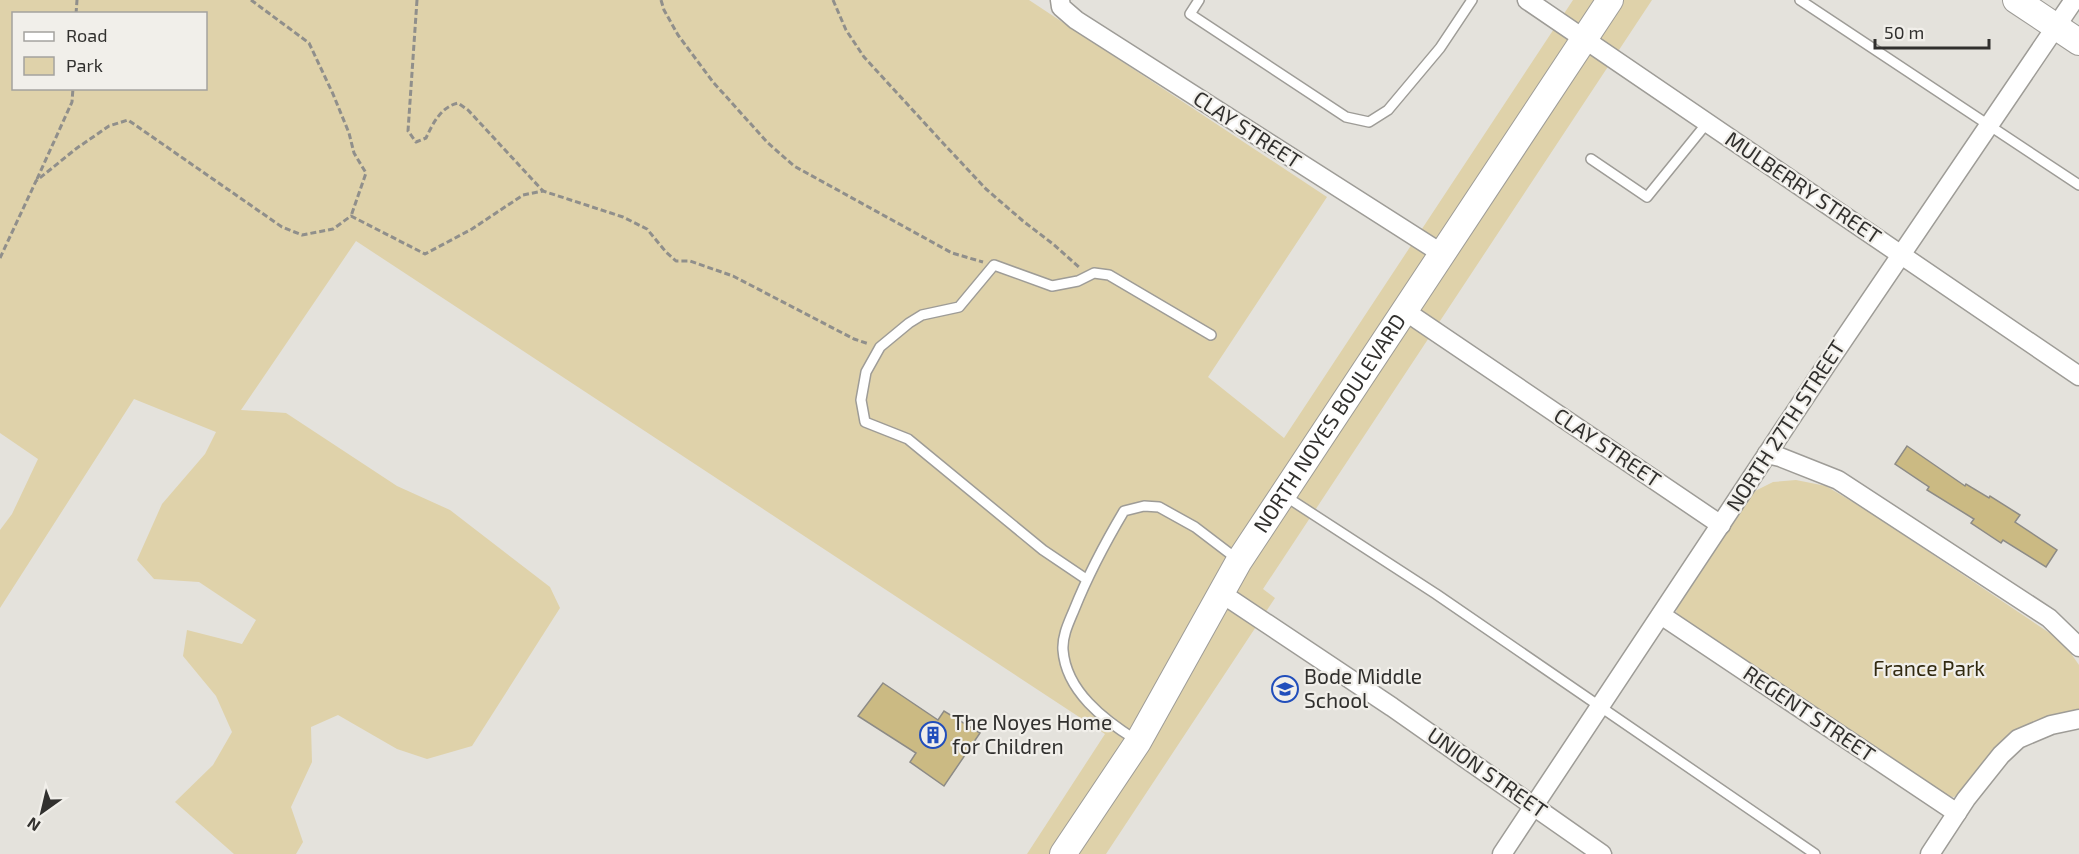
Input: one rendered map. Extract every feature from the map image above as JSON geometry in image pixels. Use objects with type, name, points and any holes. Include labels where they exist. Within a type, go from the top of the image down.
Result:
[{"type":"street","name":"CLAY STREET","points":[[1059,0],[1061,7],[1076,20],[1442,253]]},
{"type":"street","name":"MULBERRY STREET","points":[[1527,0],[2079,376]]},
{"type":"street","name":"NORTH NOYES BOULEVARD","points":[[1063,854],[1138,742],[1239,561],[1610,0]]},
{"type":"street","points":[[2016,0],[2079,42]]},
{"type":"street","name":"NORTH 27TH STREET","points":[[1502,854],[1767,454],[2074,0]]},
{"type":"street","name":"CLAY STREET","points":[[1405,311],[1721,525]]},
{"type":"street","points":[[1767,454],[1838,480],[2049,618],[2079,646]]},
{"type":"street","name":"UNION STREET","points":[[1221,593],[1392,707],[1602,854]]},
{"type":"street","name":"REGENT STREET","points":[[1661,615],[1957,813]]},
{"type":"street","points":[[1930,854],[1957,813],[2001,755],[2018,739],[2051,725],[2079,719]]},
{"type":"lane","points":[[1198,0],[1190,14],[1346,117],[1369,122],[1388,110],[1440,48],[1472,0]]},
{"type":"lane","points":[[1800,0],[2079,185]]},
{"type":"lane","points":[[1591,159],[1647,197],[1707,123]]},
{"type":"lane","points":[[1086,579],[1043,550],[908,439],[865,422],[861,400],[866,372],[880,347],[922,315],[959,307],[994,265],[1052,286],[1078,281],[1094,273],[1109,275],[1211,335]]},
{"type":"lane","points":[[1283,494],[1436,594],[1815,854]]},
{"type":"lane","points":[[1138,742],[1115,727],[1083,697],[1070,675],[1063,650],[1065,633],[1086,579],[1124,511],[1144,506],[1159,507],[1195,527],[1239,561]]},
{"type":"path","points":[[36,180],[76,148],[109,126],[128,120],[282,227],[302,235],[333,229],[351,216],[366,173],[354,153],[349,133],[333,94],[309,43],[250,0]]},
{"type":"path","points":[[417,0],[408,132],[416,142],[426,138],[434,122],[448,105],[458,103],[468,110],[543,191],[623,217],[647,229],[676,261],[690,261],[733,276],[854,339],[880,347]]},
{"type":"path","points":[[661,0],[678,34],[713,82],[767,142],[794,166],[952,253],[994,265]]},
{"type":"path","points":[[833,0],[846,30],[864,57],[942,142],[986,189],[1088,276]]},
{"type":"path","points":[[0,258],[72,102],[73,90]]},
{"type":"path","points":[[351,216],[425,255],[472,229],[523,195],[543,191]]},
{"type":"green space","points":[[0,0],[1029,0],[1327,197],[1208,377],[1284,438],[1573,0],[1652,0],[1263,589],[1275,598],[1106,854],[1027,854],[1105,734],[356,241],[241,410],[286,413],[397,486],[450,510],[550,587],[560,608],[472,746],[427,759],[397,749],[338,715],[311,727],[312,762],[291,807],[303,842],[296,854],[234,854],[175,802],[213,765],[232,732],[216,696],[183,656],[187,630],[242,644],[256,620],[199,582],[154,579],[137,560],[162,504],[205,454],[216,432],[134,399],[0,608],[0,530],[12,514],[38,459],[0,433]]},
{"type":"green space","name":"France Park","points":[[1796,480],[1826,486],[1868,511],[2063,642],[2079,665],[2079,710],[2025,727],[1962,795],[1953,797],[1943,795],[1681,618],[1676,612],[1678,604],[1753,492],[1773,482]]},
{"type":"building","points":[[1907,446],[1965,486],[1966,484],[1989,498],[1990,496],[2020,515],[2015,522],[2057,550],[2046,567],[2003,540],[2001,543],[1971,523],[1974,519],[1927,490],[1929,487],[1895,464]]},
{"type":"building","name":"The Noyes Home for Children","points":[[883,683],[938,720],[944,711],[980,733],[944,786],[910,762],[916,753],[858,716]]},
{"type":"place","name":"Bode Middle School","points":[[1285,689]]},
{"type":"place","name":"The Noyes Home for Children","points":[[933,735]]}]
